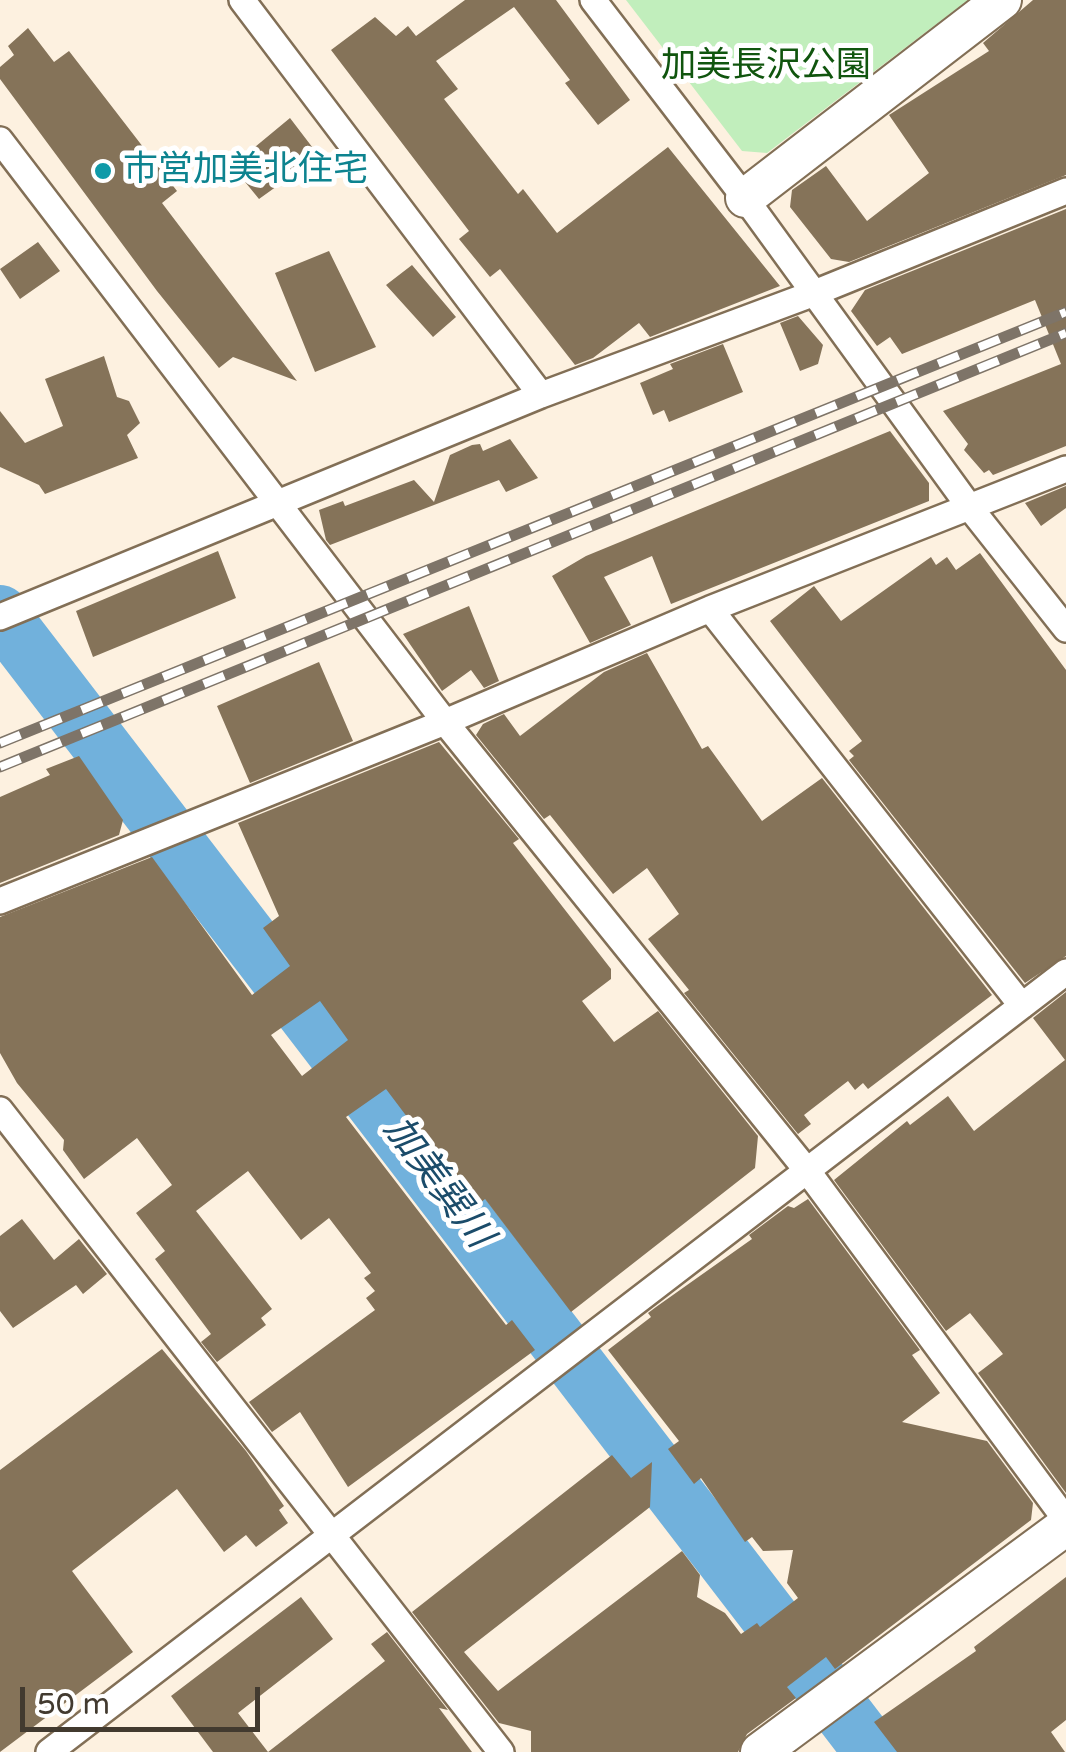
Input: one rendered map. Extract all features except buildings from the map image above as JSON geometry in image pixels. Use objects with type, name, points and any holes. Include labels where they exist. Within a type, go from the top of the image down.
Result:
[{"type":"street","points":[[242,0],[541,394]]},
{"type":"street","points":[[593,0],[745,198],[970,509],[1066,629]]},
{"type":"street","points":[[745,198],[1002,0]]},
{"type":"street","points":[[0,140],[445,722],[809,1172],[1066,1523],[760,1752]]},
{"type":"street","points":[[5,615],[541,394],[812,294],[1066,191]]},
{"type":"street","points":[[0,901],[445,722],[710,609],[1066,469]]},
{"type":"street","points":[[710,609],[1022,1006]]},
{"type":"street","points":[[49,1752],[1066,972]]},
{"type":"street","points":[[0,1110],[335,1533],[502,1752]]},
{"type":"green space","name":"加美長沢公園","points":[[626,0],[968,0],[767,153],[742,151]]},
{"type":"waterway","name":"加美巽川","points":[[0,614],[873,1752]]},
{"type":"railway","points":[[0,743],[1066,312]]},
{"type":"railway","points":[[0,767],[1066,333]]},
{"type":"place","name":"市営加美北住宅","points":[[103,171]]}]
